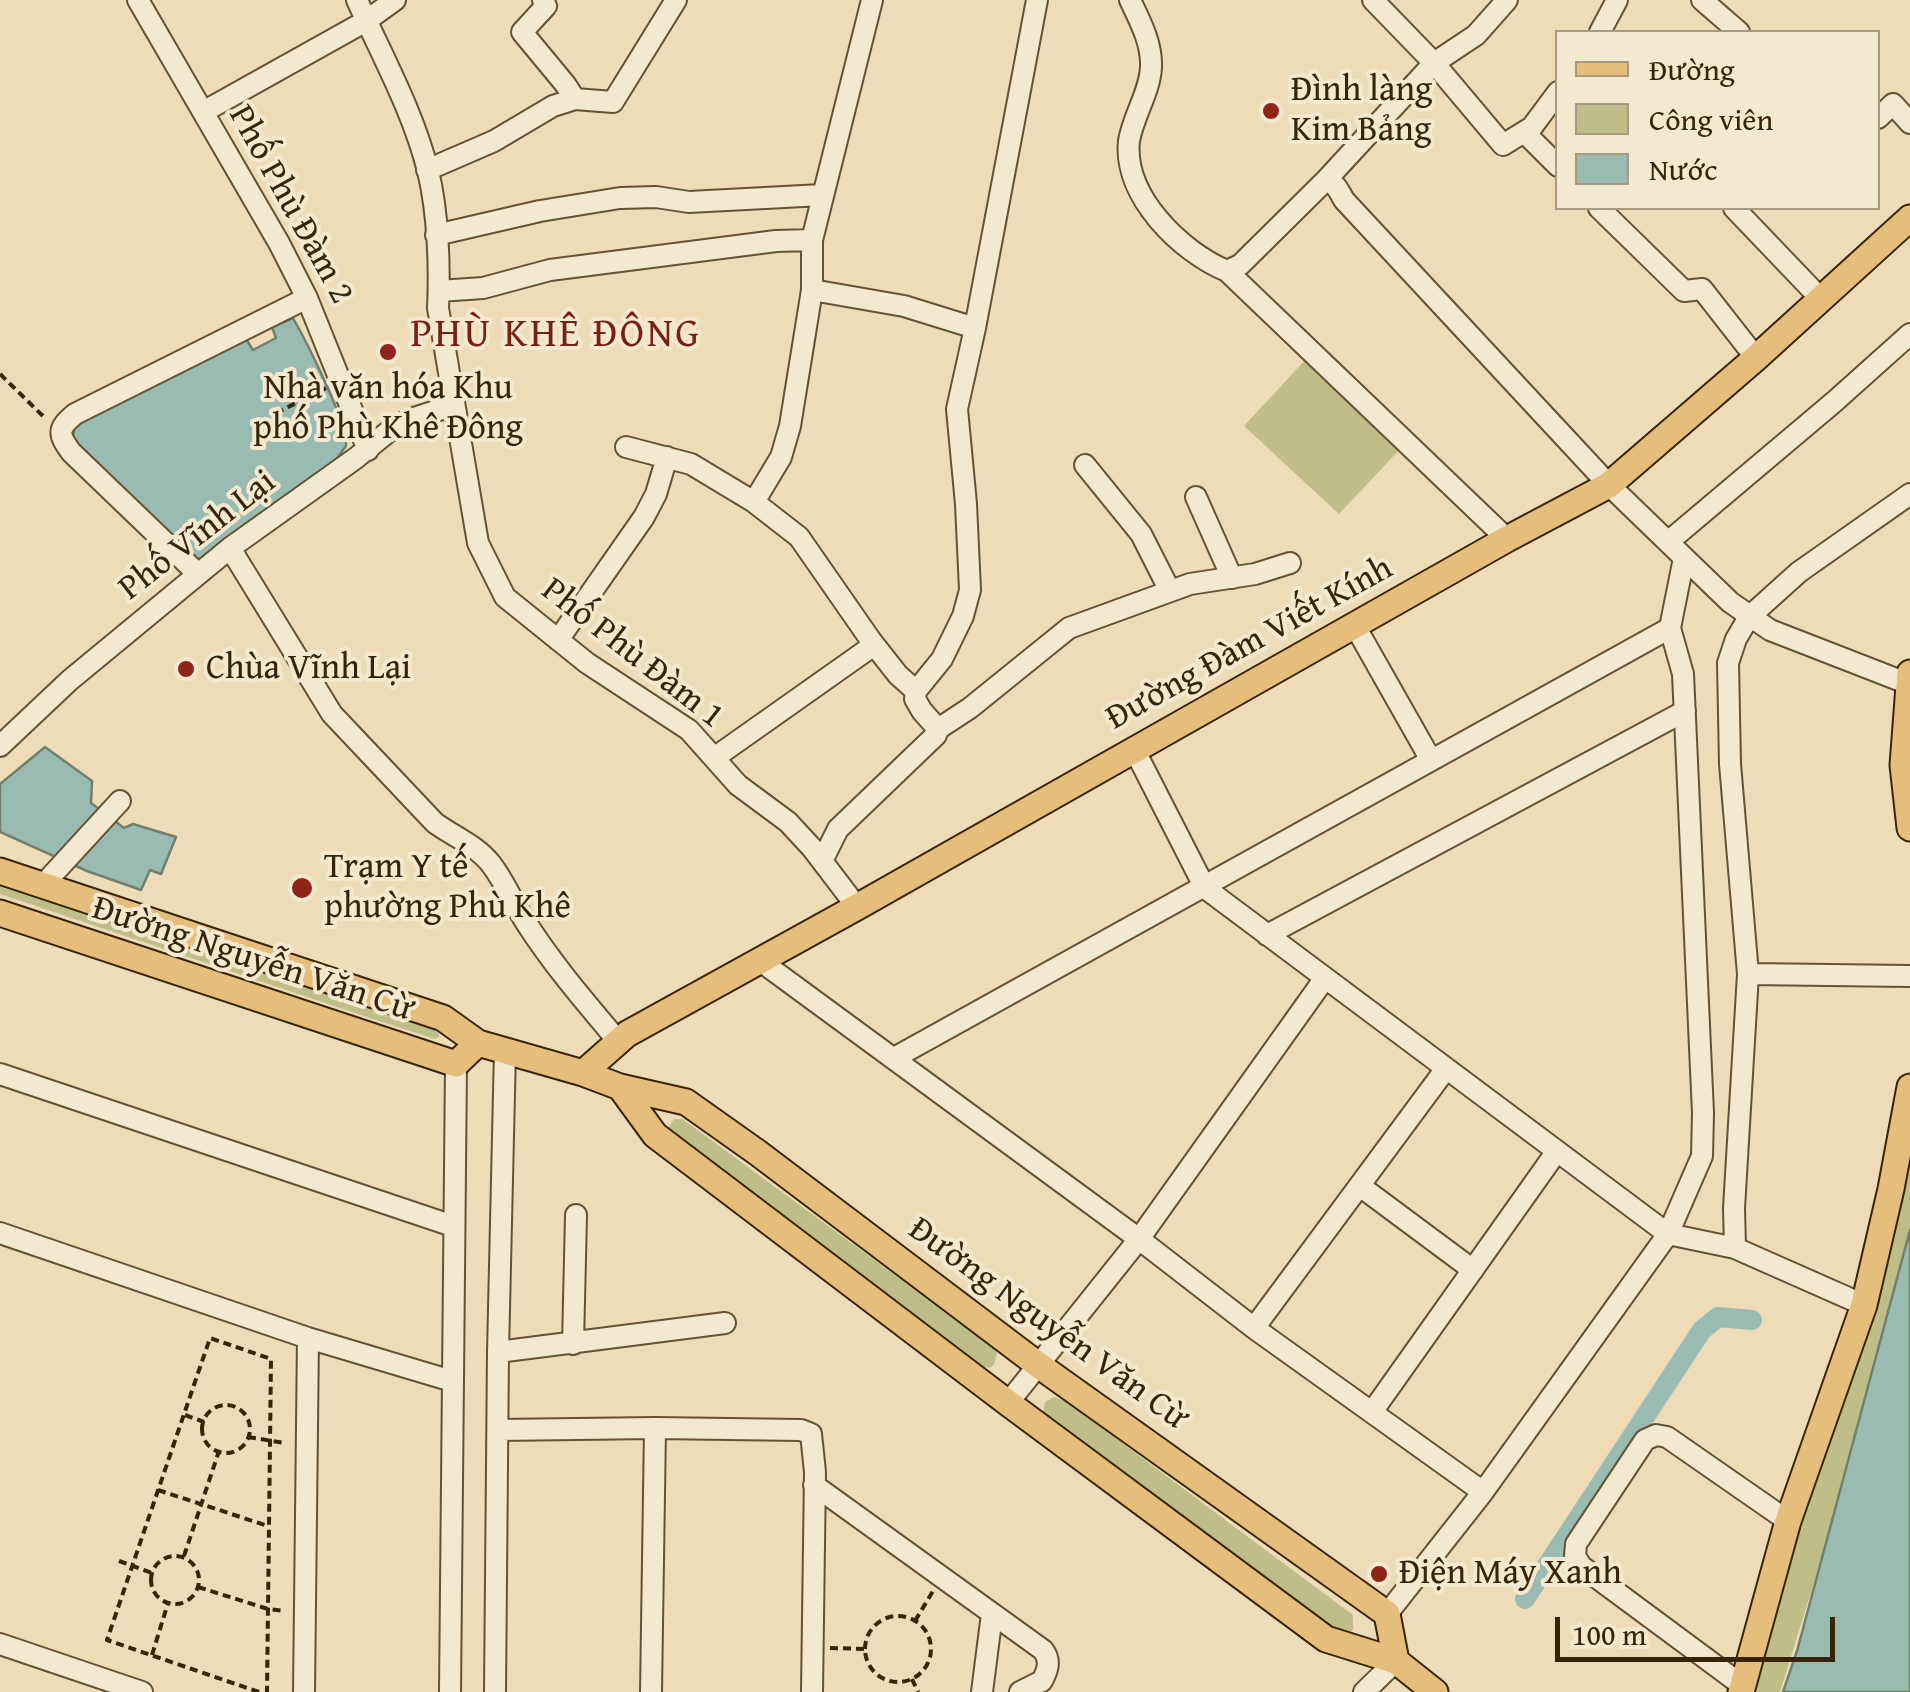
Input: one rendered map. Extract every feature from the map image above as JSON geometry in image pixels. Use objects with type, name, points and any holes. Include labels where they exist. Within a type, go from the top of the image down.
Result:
[{"type":"main road","name":"Đường Đàm Viết Kính","points":[[583,1073],[627,1034],[1609,485],[1910,218]]},
{"type":"main road","points":[[1909,678],[1904,765],[1910,828]]},
{"type":"main road","name":"Đường Nguyễn Văn Cừ","points":[[0,871],[51,876],[442,1018],[478,1043],[620,1087],[686,1102],[1037,1364],[1387,1614]]},
{"type":"main road","name":"Đường Nguyễn Văn Cừ","points":[[0,912],[456,1064]]},
{"type":"main road","points":[[456,1064],[478,1043]]},
{"type":"main road","points":[[620,1087],[655,1134],[1326,1639],[1396,1661],[1436,1692]]},
{"type":"main road","points":[[1742,1689],[1788,1521],[1864,1305],[1910,1087]]},
{"type":"main road","points":[[1387,1614],[1396,1661]]},
{"type":"street","name":"Phố Phù Đàm 2","points":[[138,0],[307,298],[368,450]]},
{"type":"street","name":"Phố Phù Đàm 1","points":[[357,0],[420,144],[427,170],[436,235],[438,308],[478,543],[505,597],[587,663],[689,730],[738,785],[788,822],[857,906]]},
{"type":"street","points":[[203,112],[366,21],[395,0]]},
{"type":"street","points":[[544,0],[546,6],[522,32],[574,99]]},
{"type":"street","points":[[427,170],[494,141],[553,106],[574,99],[613,102],[676,0]]},
{"type":"street","points":[[754,502],[781,457],[790,426],[812,290],[812,240],[872,0]]},
{"type":"street","points":[[938,728],[922,711],[915,699],[916,691],[942,659],[963,616],[970,590],[957,408],[1036,0]]},
{"type":"street","points":[[1130,0],[1148,40],[1151,60],[1150,78],[1130,139],[1129,154],[1148,208],[1206,262],[1227,271],[1507,539]]},
{"type":"street","points":[[1373,0],[1434,63],[1504,145],[1532,128],[1555,96]]},
{"type":"street","points":[[1227,271],[1240,264],[1327,179],[1434,63],[1476,35],[1506,0]]},
{"type":"street","points":[[1601,30],[1616,0]]},
{"type":"street","points":[[1702,0],[1737,30]]},
{"type":"street","points":[[1880,116],[1893,104],[1910,122]]},
{"type":"street","points":[[1524,132],[1555,163]]},
{"type":"street","points":[[1327,179],[1609,485],[1730,602],[1770,630],[1909,678]]},
{"type":"street","points":[[436,235],[620,198],[656,197],[689,202],[822,195]]},
{"type":"street","points":[[1601,210],[1684,290],[1702,289],[1756,358]]},
{"type":"street","points":[[1736,210],[1821,298]]},
{"type":"street","points":[[439,291],[484,288],[550,270],[776,241],[812,240]]},
{"type":"street","points":[[812,290],[904,306],[975,328]]},
{"type":"street","points":[[198,574],[71,452],[60,433],[74,414],[307,298]]},
{"type":"street","points":[[1668,542],[1910,334]]},
{"type":"street","name":"Phố Vĩnh Lại","points":[[0,746],[70,680],[230,548],[388,432],[408,420],[454,405]]},
{"type":"street","points":[[626,446],[691,464],[754,502],[799,537],[874,645],[916,691]]},
{"type":"street","points":[[558,640],[644,517],[667,457]]},
{"type":"street","points":[[1086,465],[1141,534],[1170,592]]},
{"type":"street","points":[[1735,1248],[1748,974],[1730,764],[1728,663],[1749,617],[1799,572],[1910,494]]},
{"type":"street","points":[[1196,497],[1232,578]]},
{"type":"street","points":[[230,548],[332,714],[434,822],[490,863],[568,982],[618,1041]]},
{"type":"street","points":[[1387,1614],[1483,1492],[1668,1234],[1702,1156],[1683,674],[1670,628],[1684,558]]},
{"type":"street","points":[[822,860],[838,829],[936,735],[938,728],[970,708],[1069,628],[1190,584],[1290,563]]},
{"type":"street","points":[[1355,626],[1431,760]]},
{"type":"street","points":[[894,1058],[1670,628]]},
{"type":"street","points":[[714,758],[874,645]]},
{"type":"street","points":[[1267,935],[1684,711]]},
{"type":"street","points":[[1134,749],[1204,888],[1668,1234],[1735,1248],[1864,1305]]},
{"type":"street","points":[[51,876],[115,806]]},
{"type":"street","points":[[759,960],[1254,1328],[1483,1492]]},
{"type":"street","points":[[1748,974],[1910,976]]},
{"type":"street","points":[[1008,1403],[1139,1239],[1324,978]]},
{"type":"street","points":[[496,1692],[505,1050]]},
{"type":"street","points":[[450,1692],[456,1064]]},
{"type":"street","points":[[1254,1328],[1446,1070]]},
{"type":"street","points":[[0,1074],[453,1226]]},
{"type":"street","points":[[1372,1412],[1557,1151]]},
{"type":"street","points":[[1360,1186],[1473,1270]]},
{"type":"street","points":[[573,1344],[576,1215]]},
{"type":"street","points":[[0,1233],[308,1338],[452,1381]]},
{"type":"street","points":[[498,1352],[725,1323]]},
{"type":"street","points":[[304,1692],[308,1338]]},
{"type":"street","points":[[651,1692],[655,1428]]},
{"type":"street","points":[[498,1430],[807,1431],[813,1439],[814,1485],[812,1692]]},
{"type":"street","points":[[1742,1689],[1581,1566],[1575,1556],[1576,1544],[1645,1440],[1656,1435],[1668,1437],[1788,1521]]},
{"type":"street","points":[[814,1485],[1044,1650],[1048,1656],[1047,1672],[1042,1681],[1020,1692]]},
{"type":"street","points":[[982,1692],[992,1614]]},
{"type":"street","points":[[0,1644],[142,1692]]},
{"type":"street","points":[[1364,1692],[1396,1661]]},
{"type":"path","points":[[0,374],[60,433]]},
{"type":"path","points":[[276,412],[340,380]]},
{"type":"path","points":[[259,1692],[107,1640],[210,1338],[271,1358],[267,1692]]},
{"type":"path","points":[[216,1407],[235,1407],[248,1420],[248,1437],[238,1450],[218,1451],[205,1440],[204,1422],[216,1407]]},
{"type":"path","points":[[184,1415],[204,1422]]},
{"type":"path","points":[[248,1437],[285,1443]]},
{"type":"path","points":[[184,1558],[218,1451]]},
{"type":"path","points":[[158,1490],[269,1526]]},
{"type":"path","points":[[174,1556],[184,1558],[197,1571],[198,1586],[179,1604],[158,1597],[151,1584],[158,1563],[174,1556]]},
{"type":"path","points":[[119,1561],[152,1573]]},
{"type":"path","points":[[198,1586],[285,1611]]},
{"type":"path","points":[[915,1622],[934,1590]]},
{"type":"path","points":[[152,1656],[168,1602]]},
{"type":"path","points":[[898,1616],[915,1622],[927,1634],[931,1651],[926,1667],[912,1679],[898,1682],[881,1678],[869,1666],[865,1649],[869,1633],[882,1621],[898,1616]]},
{"type":"path","points":[[828,1648],[865,1649]]},
{"type":"path","points":[[912,1679],[918,1692]]},
{"type":"green space","points":[[1307,358],[1402,447],[1339,514],[1244,426]]},
{"type":"green space","points":[[0,886],[434,1030],[439,1037],[379,1021],[0,894]]},
{"type":"green space","points":[[1910,1087],[1910,1230],[1825,1547],[1780,1692],[1741,1692],[1864,1305]]},
{"type":"green space","points":[[674,1119],[688,1123],[993,1347],[997,1353],[994,1365],[976,1365],[667,1130]]},
{"type":"green space","points":[[1054,1397],[1067,1402],[1353,1615],[1350,1633],[1339,1632],[1065,1432],[1043,1414],[1045,1402]]},
{"type":"water","points":[[293,318],[334,401],[346,446],[332,465],[203,559],[192,559],[73,440],[74,426],[246,339],[253,350],[276,338],[272,327]]},
{"type":"water","points":[[45,747],[92,781],[91,803],[124,828],[133,824],[176,837],[161,874],[150,870],[141,890],[0,832],[0,784]]},
{"type":"water","points":[[1910,1230],[1910,1692],[1783,1692],[1797,1651]]},
{"type":"waterway","points":[[1525,1599],[1702,1330],[1718,1317],[1752,1320]]},
{"type":"place","name":"Đình làng Kim Bảng","points":[[1271,111]]},
{"type":"place","name":"Nhà văn hóa Khu phố Phù Khê Đông","points":[[388,352]]},
{"type":"place","name":"Chùa Vĩnh Lại","points":[[186,669]]},
{"type":"place","name":"Trạm Y tế phường Phù Khê","points":[[302,888]]},
{"type":"place","name":"Điện Máy Xanh","points":[[1379,1574]]},
{"type":"district","name":"PHÙ KHÊ ĐÔNG","points":[[556,336]]}]
